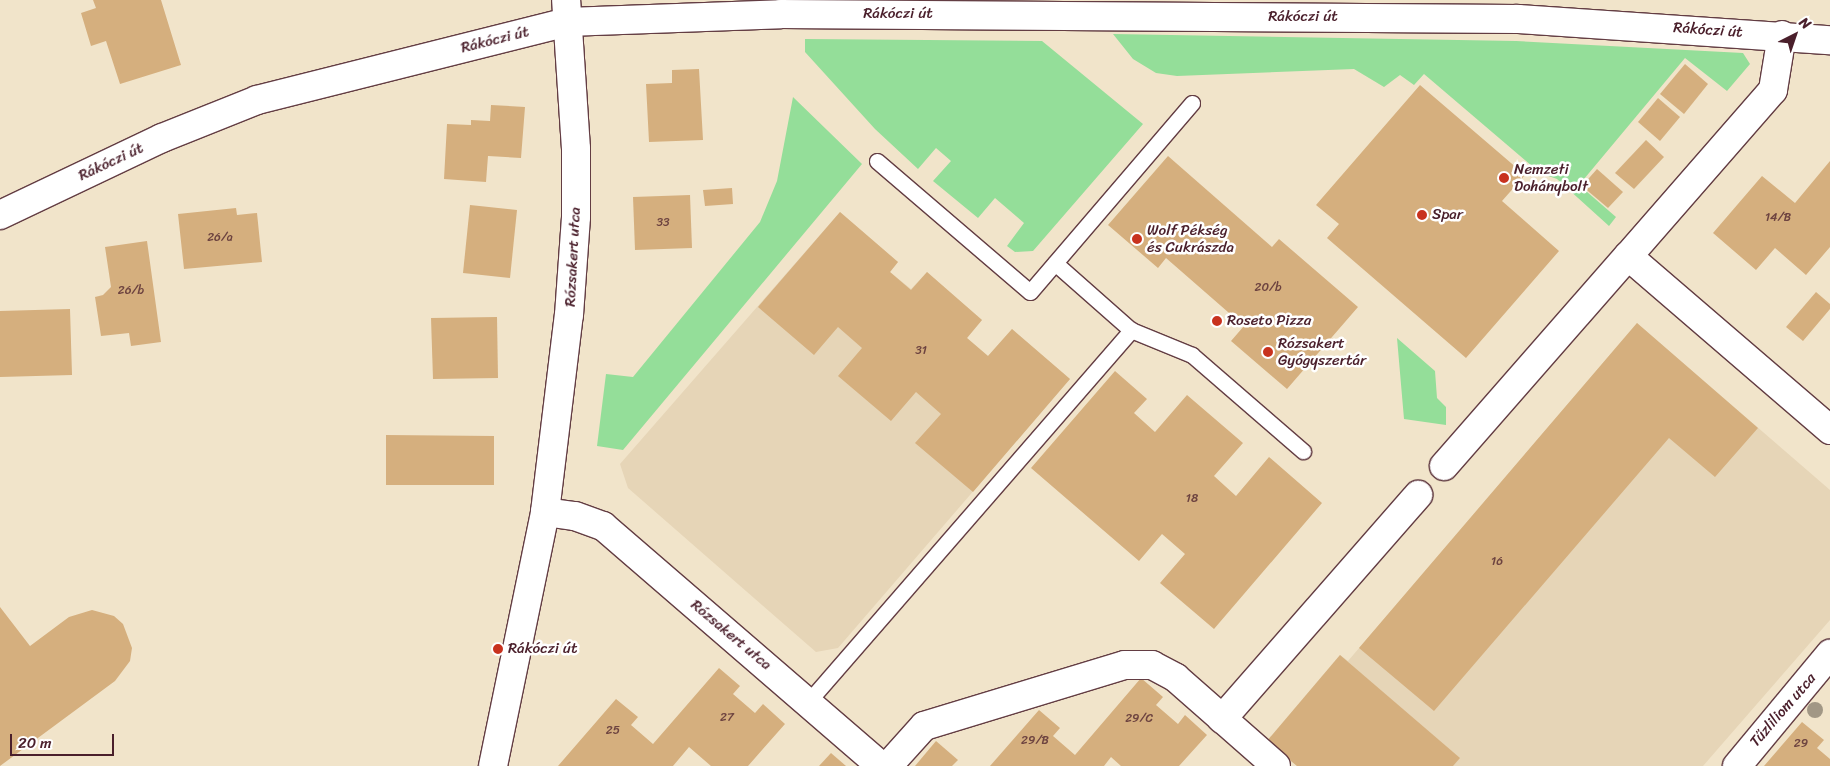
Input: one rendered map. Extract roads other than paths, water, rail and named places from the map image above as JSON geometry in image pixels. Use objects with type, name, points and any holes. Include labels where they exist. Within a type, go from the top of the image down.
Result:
[{"type":"street","name":"Rákóczi út","points":[[0,215],[162,138],[257,100],[567,11],[780,14],[1518,10],[1830,40]]},
{"type":"street","name":"Rózsakert utca","points":[[493,766],[545,512],[570,315],[576,217],[576,149],[567,11]]},
{"type":"street","points":[[1444,466],[1773,90],[1782,35]]},
{"type":"street","points":[[1628,256],[1830,430]]},
{"type":"street","points":[[1222,719],[1418,495]]},
{"type":"street","name":"Rózsakert utca","points":[[545,512],[575,516],[603,526],[881,766]]},
{"type":"street","name":"Tűzliliom utca","points":[[1737,766],[1830,654]]},
{"type":"street","points":[[888,766],[924,726],[1125,665],[1152,664],[1176,678],[1276,766]]},
{"type":"lane","points":[[877,161],[1030,292],[1192,103]]},
{"type":"lane","points":[[1055,263],[1132,330],[1192,355],[1303,451]]},
{"type":"lane","points":[[808,702],[1132,330]]},
{"type":"place","name":"Nemzeti Dohánybolt","points":[[1504,178]]},
{"type":"place","name":"Spar","points":[[1422,215]]},
{"type":"place","name":"Wolf Pékség és Cukrászda","points":[[1137,239]]},
{"type":"place","name":"Roseto Pizza","points":[[1217,321]]},
{"type":"place","name":"Rózsakert Gyógyszertár","points":[[1268,352]]},
{"type":"place","name":"Rákóczi út","points":[[498,649]]}]
